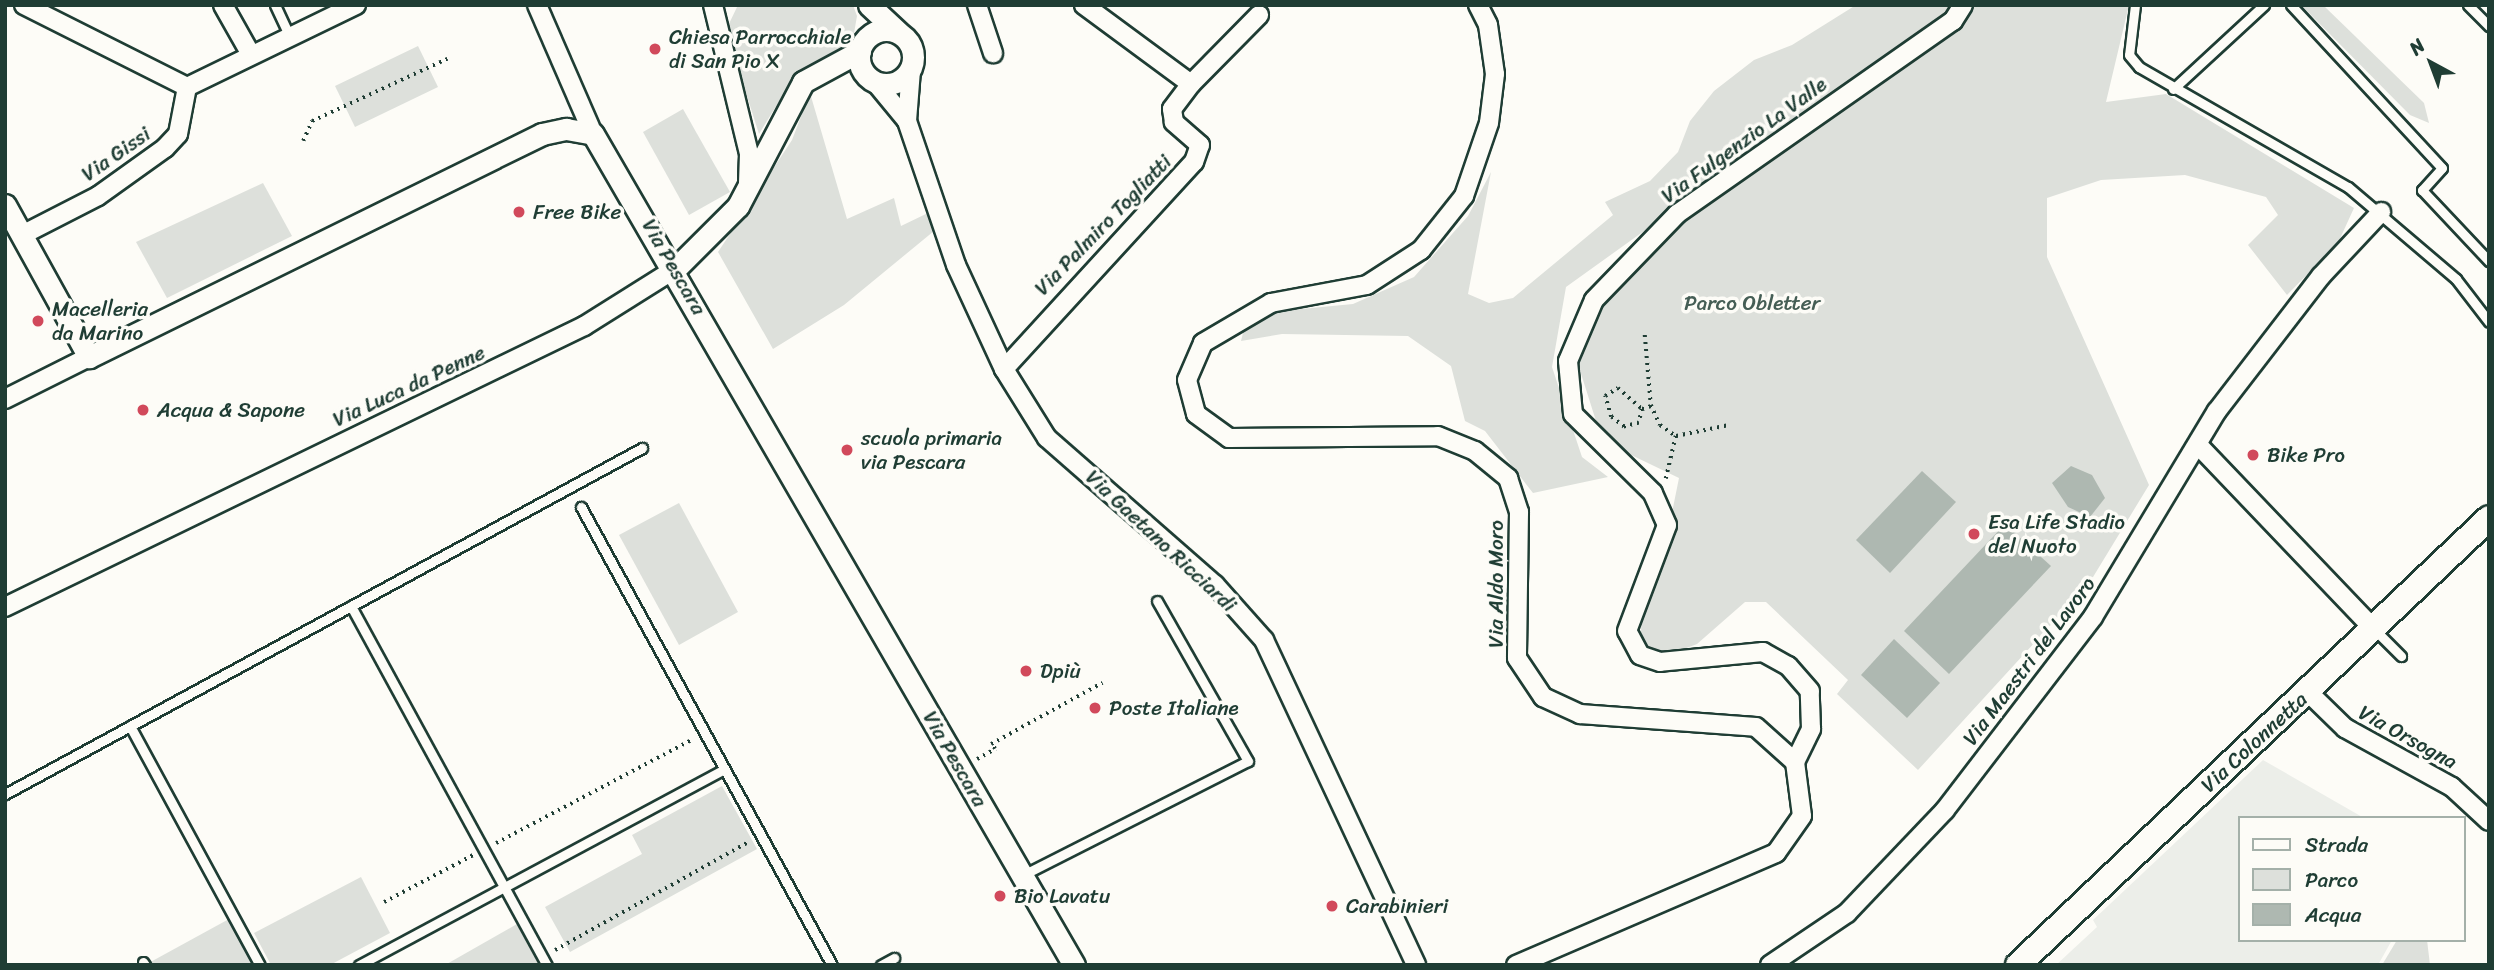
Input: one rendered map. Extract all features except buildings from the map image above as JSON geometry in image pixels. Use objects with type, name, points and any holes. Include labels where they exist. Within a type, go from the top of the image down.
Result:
[{"type":"main road","name":"Via Colonnetta","points":[[2018,965],[2489,518]]},
{"type":"street","points":[[24,5],[187,88],[250,53],[356,5]]},
{"type":"street","points":[[223,5],[250,53]]},
{"type":"street","points":[[5,399],[542,134],[593,134],[537,5]]},
{"type":"street","points":[[825,68],[873,81],[897,82],[911,70],[914,53],[898,32],[867,5]]},
{"type":"street","points":[[867,5],[863,45],[873,81]]},
{"type":"street","points":[[977,5],[993,53]]},
{"type":"street","points":[[1084,5],[1191,85],[1259,15]]},
{"type":"street","name":"Via Aldo Moro","points":[[1478,5],[1488,25],[1495,74],[1489,123],[1464,195],[1420,250],[1367,285],[1271,303],[1203,343],[1187,380],[1196,414],[1229,438],[1438,436],[1475,451],[1508,478],[1520,512],[1517,658],[1543,697],[1580,714],[1756,727],[1795,762]]},
{"type":"street","name":"Via Fulgenzio La Valle","points":[[1795,762],[1811,729],[1810,691],[1788,666],[1763,652],[1660,662],[1640,655],[1627,631],[1667,526],[1653,494],[1573,414],[1568,361],[1594,300],[1677,214],[1954,21],[1963,5]]},
{"type":"street","points":[[715,7],[749,154],[747,191]]},
{"type":"street","points":[[675,269],[719,230],[747,191],[799,86],[863,45],[881,30],[898,32]]},
{"type":"street","name":"Via Gaetano Ricciardi","points":[[907,121],[911,70]]},
{"type":"street","name":"Via Gaetano Ricciardi","points":[[873,81],[907,121],[956,265],[1004,369],[1047,438],[1215,585],[1264,640],[1416,965]]},
{"type":"street","name":"Via Palmiro Togliatti","points":[[1004,369],[1194,162],[1200,145],[1174,122],[1172,109],[1191,85]]},
{"type":"street","name":"Via Gissi","points":[[22,235],[98,196],[165,148],[178,134],[187,88]]},
{"type":"street","name":"Via Pescara","points":[[593,134],[675,269],[1074,965]]},
{"type":"street","points":[[5,205],[89,357]]},
{"type":"street","name":"Via Maestri del Lavoro","points":[[1770,965],[1847,913],[1945,810],[2093,617],[2199,446],[2217,411],[2304,298],[2381,212]]},
{"type":"street","name":"Via Luca da Penne","points":[[5,607],[561,337],[675,269]]},
{"type":"street","points":[[2199,446],[2374,629]]},
{"type":"street","name":"Via Orsogna","points":[[2307,691],[2344,728],[2452,787],[2489,821]]},
{"type":"street","points":[[1516,965],[1776,853],[1802,816],[1795,762]]},
{"type":"lane","points":[[275,5],[289,35]]},
{"type":"lane","points":[[2135,5],[2129,55],[2173,89],[2310,163],[2381,212],[2456,279],[2489,322]]},
{"type":"lane","points":[[2173,89],[2264,5]]},
{"type":"lane","points":[[2291,5],[2442,168],[2422,190],[2489,261]]},
{"type":"lane","points":[[2468,5],[2489,26]]},
{"type":"lane","points":[[5,794],[642,448]]},
{"type":"lane","points":[[581,507],[721,772],[832,965]]},
{"type":"lane","points":[[1021,876],[1248,761],[1157,601]]},
{"type":"lane","points":[[351,606],[545,960]]},
{"type":"lane","points":[[2374,629],[2400,656]]},
{"type":"lane","points":[[130,726],[260,965]]},
{"type":"lane","points":[[359,965],[721,772]]},
{"type":"lane","points":[[881,965],[894,958]]},
{"type":"path","points":[[303,141],[312,121],[447,59]]},
{"type":"path","points":[[1644,335],[1651,406],[1660,425],[1676,436],[1729,425]]},
{"type":"path","points":[[1625,390],[1642,409],[1639,423],[1624,426],[1611,417],[1605,396],[1625,390]]},
{"type":"path","points":[[1642,409],[1651,406]]},
{"type":"path","points":[[1653,494],[1670,474],[1676,436]]},
{"type":"path","points":[[960,768],[1102,683]]},
{"type":"path","points":[[384,902],[701,735]]},
{"type":"path","points":[[545,960],[758,836]]},
{"type":"shaded area","points":[[2263,760],[2361,816],[2238,816],[2238,942],[2391,942],[2378,965],[2056,965],[2097,927],[2093,920]]},
{"type":"green space","points":[[738,5],[853,5],[857,16],[852,45],[794,77],[759,134],[726,30]]},
{"type":"green space","points":[[1856,5],[1959,5],[1566,287],[1552,367],[1582,457],[1608,477],[1533,493],[1485,431],[1465,421],[1451,366],[1408,336],[1282,334],[1241,341],[1245,325],[1269,312],[1353,304],[1414,277],[1468,216],[1491,172],[1468,294],[1489,303],[1513,298],[1613,215],[1605,202],[1650,181],[1678,152],[1690,121],[1714,91],[1754,60],[1792,45]]},
{"type":"green space","name":"Parco Obletter","points":[[1972,5],[2129,5],[2106,102],[2166,94],[2354,208],[2338,243],[2287,295],[2248,245],[2278,215],[2266,197],[2185,175],[2101,180],[2047,198],[2047,257],[2149,485],[2090,582],[1918,770],[1837,694],[1848,680],[1766,602],[1745,602],[1697,644],[1676,652],[1651,650],[1641,633],[1642,603],[1663,557],[1679,478],[1625,452],[1596,421],[1577,361],[1604,306],[1680,220],[1938,40]]},
{"type":"green space","points":[[2301,5],[2323,5],[2424,103],[2429,123],[2410,115]]},
{"type":"green space","points":[[418,46],[438,87],[355,127],[335,86]]},
{"type":"green space","points":[[810,93],[847,219],[894,198],[901,226],[930,212],[934,231],[844,305],[773,349],[718,252],[792,140]]},
{"type":"green space","points":[[683,109],[730,192],[689,215],[643,132]]},
{"type":"green space","points":[[263,183],[292,236],[167,298],[136,242]]},
{"type":"green space","points":[[679,503],[738,612],[679,645],[619,535]]},
{"type":"green space","points":[[722,786],[757,849],[570,952],[545,907],[642,854],[632,835]]},
{"type":"green space","points":[[361,877],[390,933],[330,965],[271,965],[254,933]]},
{"type":"green space","points":[[229,919],[253,965],[145,965]]},
{"type":"green space","points":[[517,924],[540,965],[445,965]]},
{"type":"green space","points":[[2396,942],[2427,942],[2430,965],[2382,965]]},
{"type":"water","points":[[2071,466],[2092,475],[2105,498],[2090,517],[2068,507],[2052,483]]},
{"type":"water","points":[[1922,471],[1956,502],[1890,573],[1856,540]]},
{"type":"water","points":[[2005,524],[2051,566],[1949,674],[1904,631]]},
{"type":"water","points":[[1894,639],[1940,683],[1907,718],[1861,675]]},
{"type":"place","name":"Chiesa Parrocchiale di San Pio X","points":[[655,49]]},
{"type":"place","name":"Free Bike","points":[[519,212]]},
{"type":"place","name":"Macelleria da Marino","points":[[38,321]]},
{"type":"place","name":"Acqua & Sapone","points":[[143,410]]},
{"type":"place","name":"scuola primaria via Pescara","points":[[847,450]]},
{"type":"place","name":"Bike Pro","points":[[2253,455]]},
{"type":"place","name":"Esa Life Stadio del Nuoto","points":[[1974,534]]},
{"type":"place","name":"Dpiù","points":[[1026,671]]},
{"type":"place","name":"Poste Italiane","points":[[1095,708]]},
{"type":"place","name":"Bio Lavatu","points":[[1000,896]]},
{"type":"place","name":"Carabinieri","points":[[1332,906]]}]
